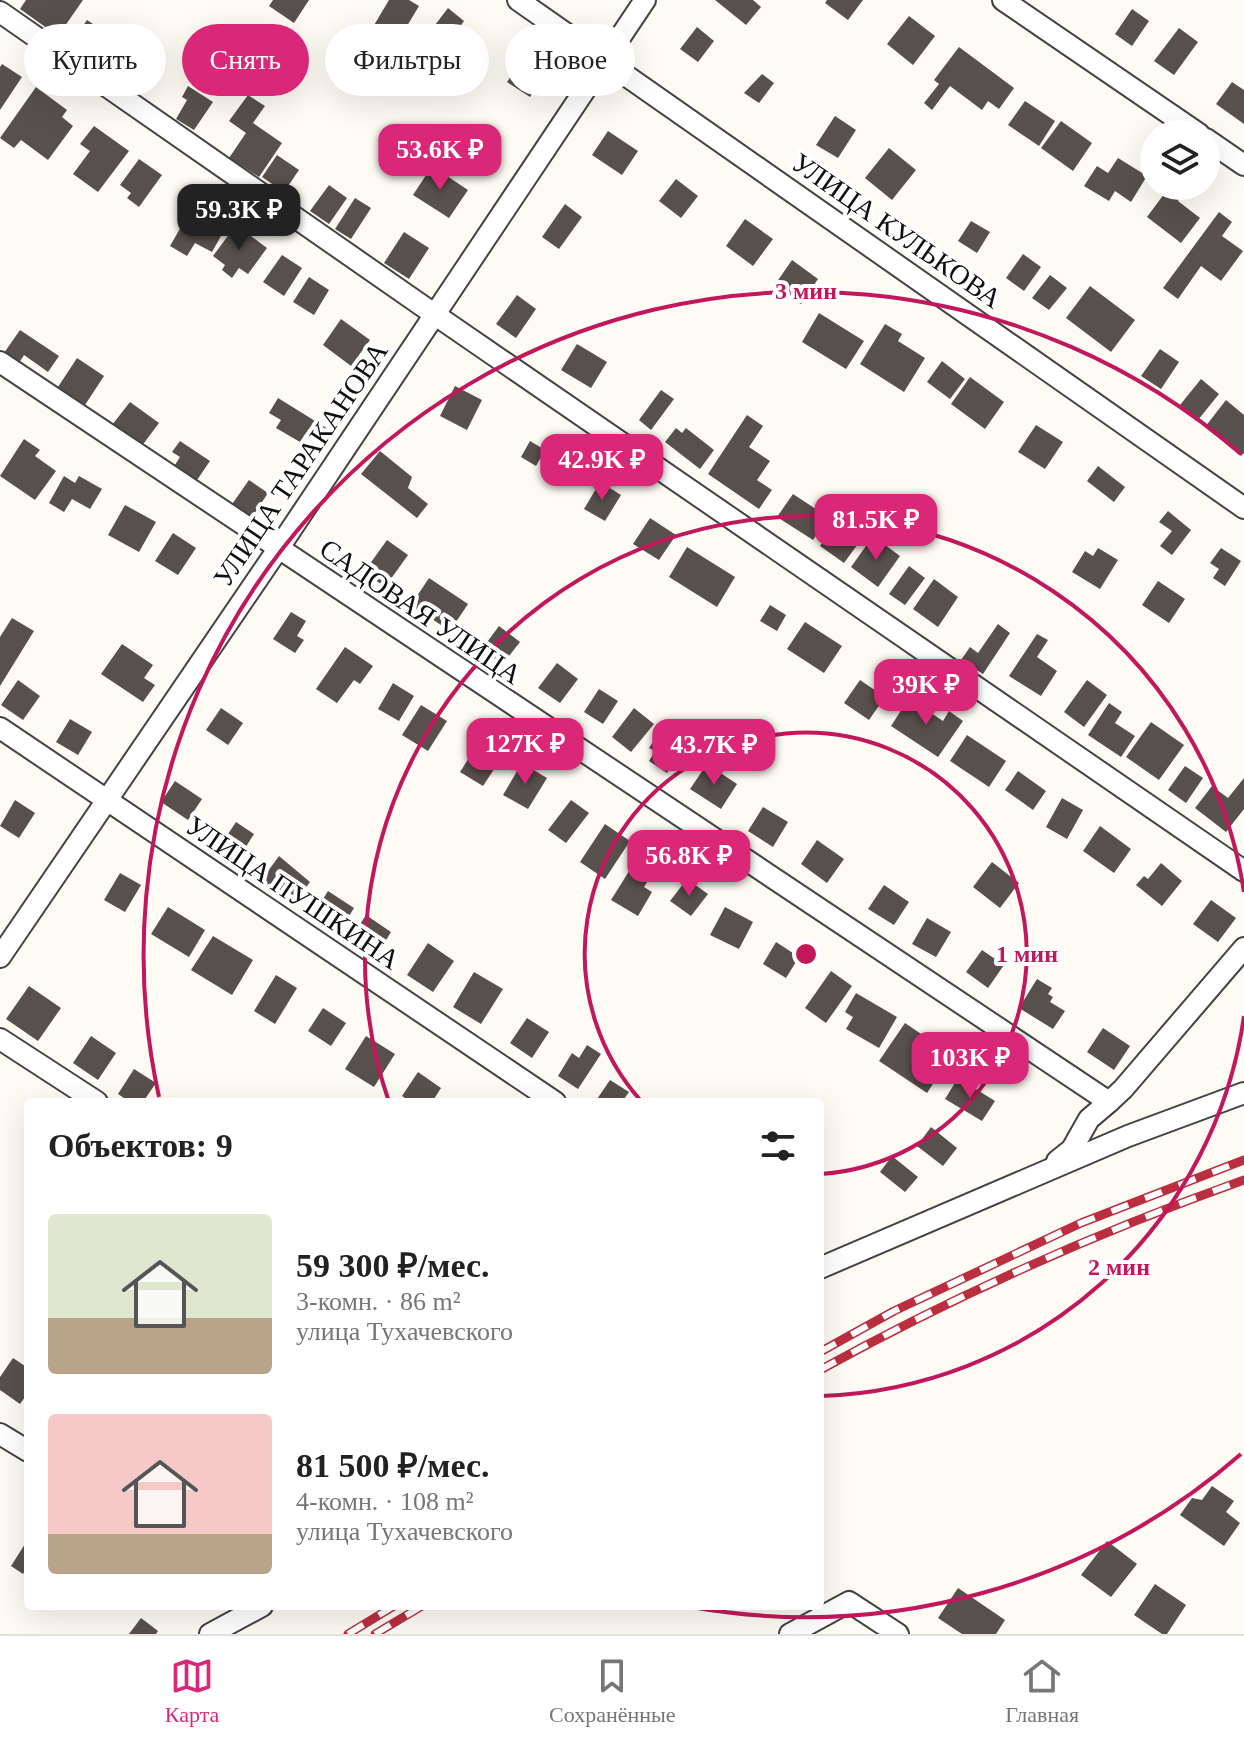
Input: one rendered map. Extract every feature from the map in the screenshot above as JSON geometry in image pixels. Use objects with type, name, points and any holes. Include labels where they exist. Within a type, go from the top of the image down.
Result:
[{"type":"street","name":"УЛИЦА КУЛЬКОВА","points":[[518,0],[553,24]]},
{"type":"street","name":"УЛИЦА ТАРАКАНОВА","points":[[630,24],[645,0]]},
{"type":"street","points":[[1003,0],[1179,120]]},
{"type":"street","points":[[0,12],[1244,871]]},
{"type":"street","name":"УЛИЦА КУЛЬКОВА","points":[[635,81],[1244,508]]},
{"type":"street","name":"УЛИЦА ТАРАКАНОВА","points":[[0,957],[582,96]]},
{"type":"street","points":[[1220,149],[1244,165]]},
{"type":"street","name":"САДОВАЯ УЛИЦА","points":[[0,362],[1101,1097]]},
{"type":"street","name":"УЛИЦА ПУШКИНА","points":[[0,728],[549,1098]]},
{"type":"street","points":[[1042,1173],[1072,1149],[1101,1097],[1123,1089],[1244,948]]},
{"type":"street","points":[[0,1039],[91,1098]]},
{"type":"street","points":[[824,1266],[1128,1136],[1244,1093]]},
{"type":"street","points":[[0,1434],[24,1449]]},
{"type":"street","points":[[790,1634],[849,1602],[898,1634]]},
{"type":"street","points":[[210,1634],[255,1610]]},
{"type":"building","points":[[26,0],[83,0],[66,24],[41,24],[20,9]]},
{"type":"building","points":[[273,0],[309,0],[294,23],[269,6]]},
{"type":"building","points":[[389,0],[409,0],[419,6],[408,24],[375,24]]},
{"type":"building","points":[[715,0],[753,0],[761,7],[746,25]]},
{"type":"building","points":[[827,0],[863,0],[848,20],[825,3]]},
{"type":"building","points":[[448,8],[464,21],[462,24],[436,24]]},
{"type":"building","points":[[1132,9],[1149,21],[1132,46],[1115,34]]},
{"type":"building","points":[[909,16],[935,36],[913,65],[887,44]]},
{"type":"building","points":[[697,27],[714,41],[698,62],[680,49]]},
{"type":"building","points":[[1179,28],[1198,42],[1174,75],[1154,61]]},
{"type":"building","points":[[959,47],[1014,88],[999,109],[988,101],[982,110],[950,86],[932,110],[924,103],[939,84],[934,80]]},
{"type":"building","points":[[2,64],[22,77],[0,110],[0,67]]},
{"type":"building","points":[[762,74],[774,83],[759,103],[744,93]]},
{"type":"building","points":[[1232,82],[1244,90],[1244,124],[1216,104]]},
{"type":"building","points":[[30,96],[48,96],[67,110],[62,117],[73,126],[48,160],[21,140],[14,148],[0,138]]},
{"type":"building","points":[[204,96],[213,102],[194,130],[176,119],[187,100],[182,97]]},
{"type":"building","points":[[247,96],[265,106],[253,123],[282,143],[259,177],[229,158],[246,133],[229,121]]},
{"type":"building","points":[[1025,101],[1055,121],[1039,146],[1008,125]]},
{"type":"building","points":[[835,116],[856,130],[838,158],[816,145]]},
{"type":"building","points":[[1061,121],[1092,143],[1073,171],[1041,148]]},
{"type":"building","points":[[94,126],[129,151],[98,192],[73,174],[90,151],[80,144]]},
{"type":"building","points":[[608,131],[638,151],[622,175],[592,155]]},
{"type":"building","points":[[469,139],[494,158],[482,175],[457,157]]},
{"type":"building","points":[[889,148],[916,170],[892,200],[865,178]]},
{"type":"building","points":[[277,155],[299,170],[284,192],[262,177]]},
{"type":"building","points":[[1118,158],[1140,172],[1140,187],[1131,202],[1115,191],[1109,201],[1084,186],[1097,166],[1108,173]]},
{"type":"building","points":[[139,159],[162,175],[139,207],[127,198],[131,193],[120,185]]},
{"type":"building","points":[[432,166],[468,190],[449,218],[413,195]]},
{"type":"building","points":[[676,179],[698,196],[681,218],[659,201]]},
{"type":"building","points":[[329,185],[347,198],[329,224],[310,211]]},
{"type":"building","points":[[355,198],[371,208],[351,239],[335,229]]},
{"type":"building","points":[[197,199],[231,218],[212,252],[195,243],[187,256],[170,246]]},
{"type":"building","points":[[1160,200],[1179,200],[1200,218],[1181,243],[1147,217]]},
{"type":"building","points":[[565,204],[582,217],[559,249],[542,237]]},
{"type":"building","points":[[1219,212],[1232,222],[1222,236],[1243,251],[1221,281],[1201,266],[1178,299],[1163,288]]},
{"type":"building","points":[[745,219],[773,239],[753,266],[726,246]]},
{"type":"building","points":[[971,221],[990,232],[977,253],[958,241]]},
{"type":"building","points":[[236,225],[267,248],[248,274],[239,268],[232,278],[222,270],[225,265],[213,256]]},
{"type":"building","points":[[404,232],[429,248],[409,279],[384,263]]},
{"type":"building","points":[[1023,254],[1041,267],[1024,291],[1006,278]]},
{"type":"building","points":[[282,255],[302,268],[284,296],[263,282]]},
{"type":"building","points":[[792,260],[818,279],[801,304],[774,286]]},
{"type":"building","points":[[1050,275],[1067,288],[1049,310],[1032,298]]},
{"type":"building","points":[[309,277],[329,290],[314,315],[293,302]]},
{"type":"building","points":[[1090,286],[1135,320],[1111,352],[1066,318]]},
{"type":"building","points":[[517,295],[536,309],[516,338],[496,324]]},
{"type":"building","points":[[819,313],[864,341],[846,369],[802,342]]},
{"type":"building","points":[[341,319],[370,340],[351,366],[323,345]]},
{"type":"building","points":[[885,324],[902,334],[898,341],[925,358],[904,392],[860,364]]},
{"type":"building","points":[[20,330],[59,356],[48,372],[24,355],[19,363],[4,353]]},
{"type":"building","points":[[577,344],[607,362],[591,388],[561,370]]},
{"type":"building","points":[[1160,349],[1179,362],[1161,389],[1141,376]]},
{"type":"building","points":[[77,358],[104,376],[83,408],[56,390]]},
{"type":"building","points":[[942,361],[965,379],[950,399],[927,382]]},
{"type":"building","points":[[970,377],[1004,402],[985,429],[951,404]]},
{"type":"building","points":[[1201,379],[1219,394],[1198,420],[1180,405]]},
{"type":"building","points":[[455,386],[482,400],[467,430],[440,416]]},
{"type":"building","points":[[661,390],[674,399],[651,430],[639,420]]},
{"type":"building","points":[[278,398],[328,429],[320,443],[305,434],[300,442],[276,428],[281,420],[269,413]]},
{"type":"building","points":[[1226,400],[1244,415],[1244,453],[1241,456],[1205,427]]},
{"type":"building","points":[[130,402],[159,423],[141,447],[112,425]]},
{"type":"building","points":[[747,415],[763,426],[749,447],[770,461],[757,480],[772,490],[759,509],[708,474]]},
{"type":"building","points":[[1036,425],[1063,442],[1045,469],[1018,452]]},
{"type":"building","points":[[676,428],[682,433],[686,428],[714,450],[700,469],[665,442]]},
{"type":"building","points":[[24,439],[40,450],[35,456],[56,471],[35,500],[0,476]]},
{"type":"building","points":[[180,441],[210,461],[195,483],[173,468],[180,457],[172,452]]},
{"type":"building","points":[[530,441],[545,450],[536,466],[521,457]]},
{"type":"building","points":[[380,451],[412,477],[408,488],[428,504],[417,518],[361,474]]},
{"type":"building","points":[[1098,466],[1125,487],[1114,502],[1087,481]]},
{"type":"building","points":[[64,476],[75,483],[79,476],[102,489],[90,509],[72,499],[64,512],[49,503]]},
{"type":"building","points":[[249,480],[268,493],[250,520],[230,507]]},
{"type":"building","points":[[600,482],[621,495],[605,521],[584,509]]},
{"type":"building","points":[[793,494],[828,517],[813,540],[777,517]]},
{"type":"building","points":[[125,505],[156,522],[139,552],[108,535]]},
{"type":"building","points":[[1168,511],[1191,530],[1172,555],[1160,546],[1172,531],[1159,522]]},
{"type":"building","points":[[650,518],[676,535],[659,560],[633,544]]},
{"type":"building","points":[[838,520],[863,537],[844,563],[820,546]]},
{"type":"building","points":[[173,533],[196,548],[178,575],[155,561]]},
{"type":"building","points":[[873,536],[900,556],[878,587],[851,567]]},
{"type":"building","points":[[387,540],[408,555],[385,587],[364,572]]},
{"type":"building","points":[[687,547],[735,577],[717,607],[669,577]]},
{"type":"building","points":[[1098,548],[1118,560],[1100,589],[1072,572],[1085,551],[1093,556]]},
{"type":"building","points":[[1221,548],[1241,561],[1225,586],[1213,578],[1219,569],[1210,563]]},
{"type":"building","points":[[909,566],[925,578],[905,605],[889,594]]},
{"type":"building","points":[[429,578],[468,604],[450,631],[411,605]]},
{"type":"building","points":[[934,579],[958,597],[938,627],[913,609]]},
{"type":"building","points":[[1158,581],[1185,599],[1169,623],[1142,605]]},
{"type":"building","points":[[770,605],[786,615],[777,631],[760,621]]},
{"type":"building","points":[[291,612],[306,621],[297,636],[304,640],[295,653],[273,639]]},
{"type":"building","points":[[12,618],[34,631],[0,686],[0,637]]},
{"type":"building","points":[[805,622],[842,646],[824,673],[787,649]]},
{"type":"building","points":[[998,624],[1010,633],[983,674],[961,660],[970,647],[978,653]]},
{"type":"building","points":[[499,626],[520,642],[502,665],[482,649]]},
{"type":"building","points":[[1037,634],[1048,640],[1037,657],[1057,671],[1041,696],[1009,676]]},
{"type":"building","points":[[122,644],[153,665],[144,678],[155,685],[143,702],[101,674]]},
{"type":"building","points":[[345,647],[373,666],[360,684],[354,680],[337,703],[316,689]]},
{"type":"building","points":[[557,663],[578,679],[560,703],[538,688]]},
{"type":"building","points":[[18,680],[40,696],[23,720],[1,705]]},
{"type":"building","points":[[860,680],[885,697],[869,720],[844,703]]},
{"type":"building","points":[[1087,680],[1107,695],[1084,727],[1064,712]]},
{"type":"building","points":[[393,683],[414,696],[399,721],[378,709]]},
{"type":"building","points":[[599,689],[618,701],[603,724],[584,712]]},
{"type":"building","points":[[909,698],[943,721],[949,711],[963,721],[938,757],[891,726]]},
{"type":"building","points":[[1109,703],[1122,712],[1115,723],[1135,736],[1121,757],[1088,735]]},
{"type":"building","points":[[421,705],[447,721],[428,751],[402,735]]},
{"type":"building","points":[[221,708],[243,723],[228,745],[206,730]]},
{"type":"building","points":[[634,708],[654,724],[631,752],[612,737]]},
{"type":"building","points":[[70,719],[92,732],[78,755],[56,742]]},
{"type":"building","points":[[1151,722],[1184,745],[1159,780],[1126,757]]},
{"type":"building","points":[[967,735],[1006,761],[989,787],[950,761]]},
{"type":"building","points":[[657,736],[681,751],[667,773],[649,761],[655,751],[649,748]]},
{"type":"building","points":[[481,739],[504,754],[483,786],[460,772]]},
{"type":"building","points":[[522,763],[547,778],[528,809],[503,795]]},
{"type":"building","points":[[707,764],[737,784],[721,809],[690,789]]},
{"type":"building","points":[[1185,766],[1203,778],[1186,803],[1168,790]]},
{"type":"building","points":[[1018,771],[1046,791],[1033,810],[1005,790]]},
{"type":"building","points":[[1244,778],[1244,809],[1226,832],[1195,808],[1212,786],[1228,798]]},
{"type":"building","points":[[175,781],[202,799],[188,820],[161,802]]},
{"type":"building","points":[[1062,798],[1083,810],[1067,839],[1046,827]]},
{"type":"building","points":[[15,800],[35,813],[19,838],[0,826]]},
{"type":"building","points":[[571,800],[589,813],[566,843],[548,830]]},
{"type":"building","points":[[763,807],[788,822],[773,847],[748,831]]},
{"type":"building","points":[[236,822],[254,834],[235,864],[216,852]]},
{"type":"building","points":[[605,824],[630,841],[605,879],[580,862]]},
{"type":"building","points":[[1100,826],[1131,849],[1114,873],[1083,851]]},
{"type":"building","points":[[817,840],[844,859],[827,883],[801,864]]},
{"type":"building","points":[[279,856],[310,882],[293,905],[260,882]]},
{"type":"building","points":[[636,860],[654,871],[644,887],[652,892],[638,916],[611,900]]},
{"type":"building","points":[[992,862],[1019,883],[1000,908],[973,887]]},
{"type":"building","points":[[1161,863],[1182,881],[1162,906],[1136,885],[1144,876],[1148,879]]},
{"type":"building","points":[[120,873],[141,885],[125,912],[104,900]]},
{"type":"building","points":[[687,879],[708,894],[691,916],[670,901]]},
{"type":"building","points":[[884,885],[909,902],[894,925],[868,909]]},
{"type":"building","points":[[328,891],[354,908],[339,932],[313,915]]},
{"type":"building","points":[[1211,900],[1236,918],[1218,942],[1193,924]]},
{"type":"building","points":[[168,907],[205,930],[189,957],[151,934]]},
{"type":"building","points":[[725,907],[753,922],[739,949],[710,935]]},
{"type":"building","points":[[366,915],[391,932],[377,955],[351,938]]},
{"type":"building","points":[[927,918],[951,932],[936,957],[912,944]]},
{"type":"building","points":[[213,936],[253,960],[232,995],[191,970]]},
{"type":"building","points":[[776,942],[799,957],[786,978],[763,964]]},
{"type":"building","points":[[428,943],[454,961],[433,992],[407,975]]},
{"type":"building","points":[[982,950],[1004,965],[988,988],[966,972]]},
{"type":"building","points":[[831,971],[852,986],[826,1023],[805,1008]]},
{"type":"building","points":[[474,972],[503,989],[481,1024],[453,1007]]},
{"type":"building","points":[[276,975],[297,988],[275,1024],[254,1011]]},
{"type":"building","points":[[1037,979],[1052,988],[1048,994],[1053,997],[1050,1002],[1065,1011],[1053,1029],[1019,1008]]},
{"type":"building","points":[[29,986],[61,1008],[38,1041],[6,1019]]},
{"type":"building","points":[[856,993],[897,1017],[879,1048],[846,1029],[853,1017],[845,1012]]},
{"type":"building","points":[[323,1008],[346,1023],[331,1046],[308,1031]]},
{"type":"building","points":[[527,1018],[549,1032],[532,1058],[510,1043]]},
{"type":"building","points":[[905,1023],[952,1055],[927,1093],[879,1061]]},
{"type":"building","points":[[1103,1028],[1130,1046],[1114,1070],[1087,1052]]},
{"type":"building","points":[[91,1036],[116,1053],[98,1080],[73,1063]]},
{"type":"building","points":[[366,1036],[395,1054],[374,1087],[345,1069]]},
{"type":"building","points":[[587,1045],[601,1054],[578,1089],[558,1076],[572,1053],[579,1058]]},
{"type":"building","points":[[134,1069],[156,1083],[146,1098],[124,1098],[118,1094]]},
{"type":"building","points":[[418,1072],[441,1088],[435,1098],[402,1096]]},
{"type":"building","points":[[958,1078],[995,1101],[982,1121],[945,1099]]},
{"type":"building","points":[[610,1080],[629,1092],[625,1098],[598,1098]]},
{"type":"building","points":[[931,1127],[957,1148],[943,1166],[917,1146]]},
{"type":"building","points":[[892,1156],[918,1177],[905,1192],[880,1172]]},
{"type":"building","points":[[13,1358],[24,1365],[24,1398],[20,1404],[0,1390],[0,1377]]},
{"type":"building","points":[[1212,1486],[1234,1501],[1226,1512],[1240,1523],[1224,1546],[1180,1515],[1192,1498],[1202,1500]]},
{"type":"building","points":[[1107,1541],[1137,1564],[1111,1597],[1081,1575]]},
{"type":"building","points":[[24,1546],[23,1574],[11,1566]]},
{"type":"building","points":[[1155,1584],[1186,1605],[1167,1634],[1162,1634],[1134,1615]]},
{"type":"building","points":[[958,1588],[1005,1620],[996,1634],[962,1634],[938,1618]]},
{"type":"building","points":[[141,1618],[158,1631],[156,1634],[129,1634]]},
{"type":"railway","points":[[824,1350],[894,1311],[1081,1223],[1244,1160]]},
{"type":"railway","points":[[824,1368],[1028,1266],[1244,1180]]},
{"type":"railway","points":[[348,1634],[387,1610]]},
{"type":"railway","points":[[375,1634],[415,1610]]}]
